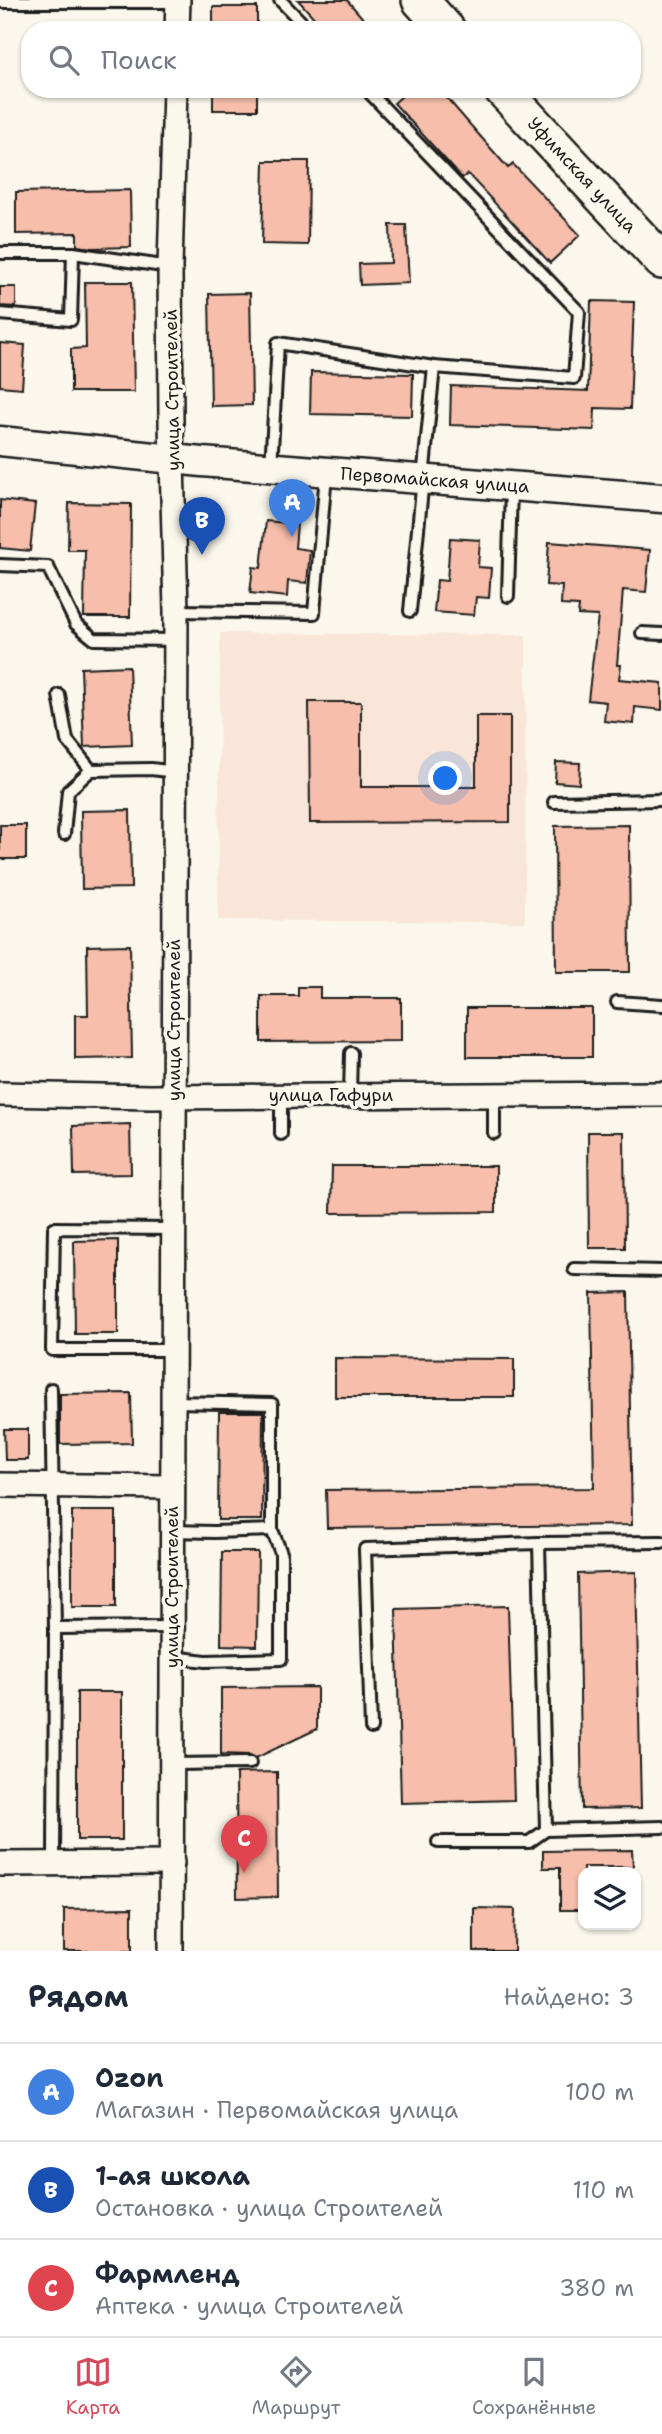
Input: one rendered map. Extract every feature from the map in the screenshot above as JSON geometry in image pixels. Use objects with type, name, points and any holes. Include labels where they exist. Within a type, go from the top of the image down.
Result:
[{"type":"main road","points":[[420,0],[439,21]]},
{"type":"main road","name":"Уфимская улица","points":[[510,98],[662,261]]},
{"type":"street","points":[[177,21],[178,1]]},
{"type":"street","name":"улица Строителей","points":[[171,1951],[176,611],[170,267],[175,98]]},
{"type":"street","name":"Первомайская улица","points":[[0,441],[271,467],[662,498]]},
{"type":"street","name":"улица Гафури","points":[[0,1094],[173,1097],[662,1094]]},
{"type":"street","points":[[0,1485],[172,1487]]},
{"type":"street","points":[[0,1864],[172,1863]]},
{"type":"lane","points":[[280,0],[300,21]]},
{"type":"lane","points":[[0,2],[178,1]]},
{"type":"lane","points":[[271,467],[278,343],[434,367],[574,378],[579,312],[375,98]]},
{"type":"lane","points":[[0,253],[73,253],[170,267]]},
{"type":"lane","points":[[0,314],[71,320],[73,253]]},
{"type":"lane","points":[[410,611],[434,367]]},
{"type":"lane","points":[[176,611],[314,613],[326,471]]},
{"type":"lane","points":[[508,596],[511,485]]},
{"type":"lane","points":[[0,565],[48,567],[76,624],[94,639],[176,640]]},
{"type":"lane","points":[[642,633],[662,634]]},
{"type":"lane","points":[[59,695],[67,740],[91,770]]},
{"type":"lane","points":[[64,834],[68,791],[91,770],[151,769],[176,772]]},
{"type":"lane","points":[[554,802],[662,800]]},
{"type":"lane","points":[[617,1002],[662,1005]]},
{"type":"lane","points":[[350,1095],[351,1053]]},
{"type":"lane","points":[[494,1094],[494,1133]]},
{"type":"lane","points":[[281,1096],[281,1134]]},
{"type":"lane","points":[[174,1230],[54,1228],[52,1350],[174,1350]]},
{"type":"lane","points":[[574,1269],[662,1271]]},
{"type":"lane","points":[[51,1389],[55,1628],[54,1864]]},
{"type":"lane","points":[[172,1657],[206,1661],[281,1659],[281,1553],[272,1530],[272,1404],[173,1402]]},
{"type":"lane","points":[[171,1531],[272,1530]]},
{"type":"lane","points":[[371,1728],[365,1549],[662,1542]]},
{"type":"lane","points":[[539,1543],[546,1830]]},
{"type":"lane","points":[[55,1628],[172,1627]]},
{"type":"lane","points":[[172,1764],[250,1763]]},
{"type":"lane","points":[[438,1842],[529,1842],[546,1830],[662,1827]]},
{"type":"shaded area","points":[[220,633],[526,635],[525,922],[218,920]]},
{"type":"building","points":[[298,0],[347,0],[365,21],[317,21]]},
{"type":"building","points":[[213,7],[257,7],[257,21],[213,21]]},
{"type":"building","points":[[213,98],[257,98],[257,110],[213,110]]},
{"type":"building","points":[[400,98],[447,98],[508,168],[513,164],[580,235],[550,263],[468,174],[462,178],[394,103]]},
{"type":"building","points":[[264,161],[309,161],[308,245],[262,244]]},
{"type":"building","points":[[130,190],[131,247],[77,246],[77,233],[16,234],[16,192]]},
{"type":"building","points":[[390,225],[406,225],[409,283],[360,285],[359,264],[391,263]]},
{"type":"building","points":[[85,282],[132,282],[134,392],[71,392],[71,349],[86,348]]},
{"type":"building","points":[[0,287],[16,287],[16,307],[0,306]]},
{"type":"building","points":[[250,293],[252,405],[211,406],[209,294]]},
{"type":"building","points":[[591,301],[634,302],[630,409],[595,408],[594,430],[450,425],[451,386],[588,391]]},
{"type":"building","points":[[0,343],[25,345],[22,388],[0,386]]},
{"type":"building","points":[[311,372],[413,374],[412,416],[310,414]]},
{"type":"building","points":[[0,500],[35,504],[30,551],[0,548]]},
{"type":"building","points":[[69,503],[131,504],[130,617],[84,617],[85,550],[68,550]]},
{"type":"building","points":[[266,521],[297,524],[295,548],[310,550],[307,583],[288,581],[287,597],[250,593],[253,567],[261,568]]},
{"type":"building","points":[[450,538],[480,540],[478,567],[491,568],[489,598],[476,597],[474,615],[434,612],[437,580],[447,581]]},
{"type":"building","points":[[549,542],[650,550],[646,592],[623,590],[617,665],[621,665],[619,679],[662,683],[662,710],[635,707],[634,724],[604,721],[606,702],[588,700],[598,616],[578,615],[579,606],[561,605],[562,586],[546,585]]},
{"type":"building","points":[[129,666],[132,745],[84,747],[81,668]]},
{"type":"building","points":[[309,702],[361,702],[361,787],[476,787],[476,716],[510,716],[510,822],[310,823]]},
{"type":"building","points":[[556,762],[580,763],[579,784],[555,782]]},
{"type":"building","points":[[130,810],[131,888],[82,889],[81,811]]},
{"type":"building","points":[[0,825],[26,825],[26,859],[0,859]]},
{"type":"building","points":[[629,825],[630,972],[556,972],[555,826]]},
{"type":"building","points":[[130,945],[132,1058],[75,1059],[75,1015],[88,1015],[87,946]]},
{"type":"building","points":[[298,987],[320,987],[320,998],[401,998],[401,1041],[261,1042],[261,996],[298,996]]},
{"type":"building","points":[[467,1008],[592,1008],[592,1057],[467,1057]]},
{"type":"building","points":[[130,1124],[131,1174],[74,1175],[73,1126]]},
{"type":"building","points":[[588,1132],[624,1132],[625,1248],[589,1248]]},
{"type":"building","points":[[332,1166],[496,1166],[496,1212],[331,1213]]},
{"type":"building","points":[[118,1240],[118,1334],[75,1334],[74,1241]]},
{"type":"building","points":[[628,1292],[632,1525],[327,1528],[326,1490],[594,1488],[591,1293]]},
{"type":"building","points":[[335,1358],[514,1359],[514,1397],[335,1397]]},
{"type":"building","points":[[131,1393],[132,1443],[60,1444],[60,1394]]},
{"type":"building","points":[[219,1412],[263,1412],[262,1520],[218,1520]]},
{"type":"building","points":[[4,1429],[28,1429],[28,1460],[5,1460]]},
{"type":"building","points":[[72,1511],[116,1511],[116,1607],[72,1607]]},
{"type":"building","points":[[222,1552],[258,1552],[257,1646],[221,1645]]},
{"type":"building","points":[[636,1572],[641,1808],[582,1809],[578,1574]]},
{"type":"building","points":[[508,1606],[514,1800],[401,1803],[396,1609]]},
{"type":"building","points":[[317,1687],[317,1729],[256,1758],[250,1755],[221,1754],[221,1688]]},
{"type":"building","points":[[77,1692],[122,1692],[122,1840],[77,1840]]},
{"type":"building","points":[[277,1772],[278,1897],[237,1898],[236,1773]]},
{"type":"building","points":[[632,1850],[633,1867],[578,1867],[578,1910],[560,1910],[560,1868],[543,1868],[543,1851]]},
{"type":"building","points":[[132,1908],[132,1951],[64,1951],[64,1909]]},
{"type":"building","points":[[474,1908],[515,1909],[514,1951],[474,1951]]},
{"type":"place","name":"Ozon","points":[[292,537]]},
{"type":"place","name":"1-ая школа","points":[[202,555]]},
{"type":"place","name":"Фармленд","points":[[244,1873]]}]
